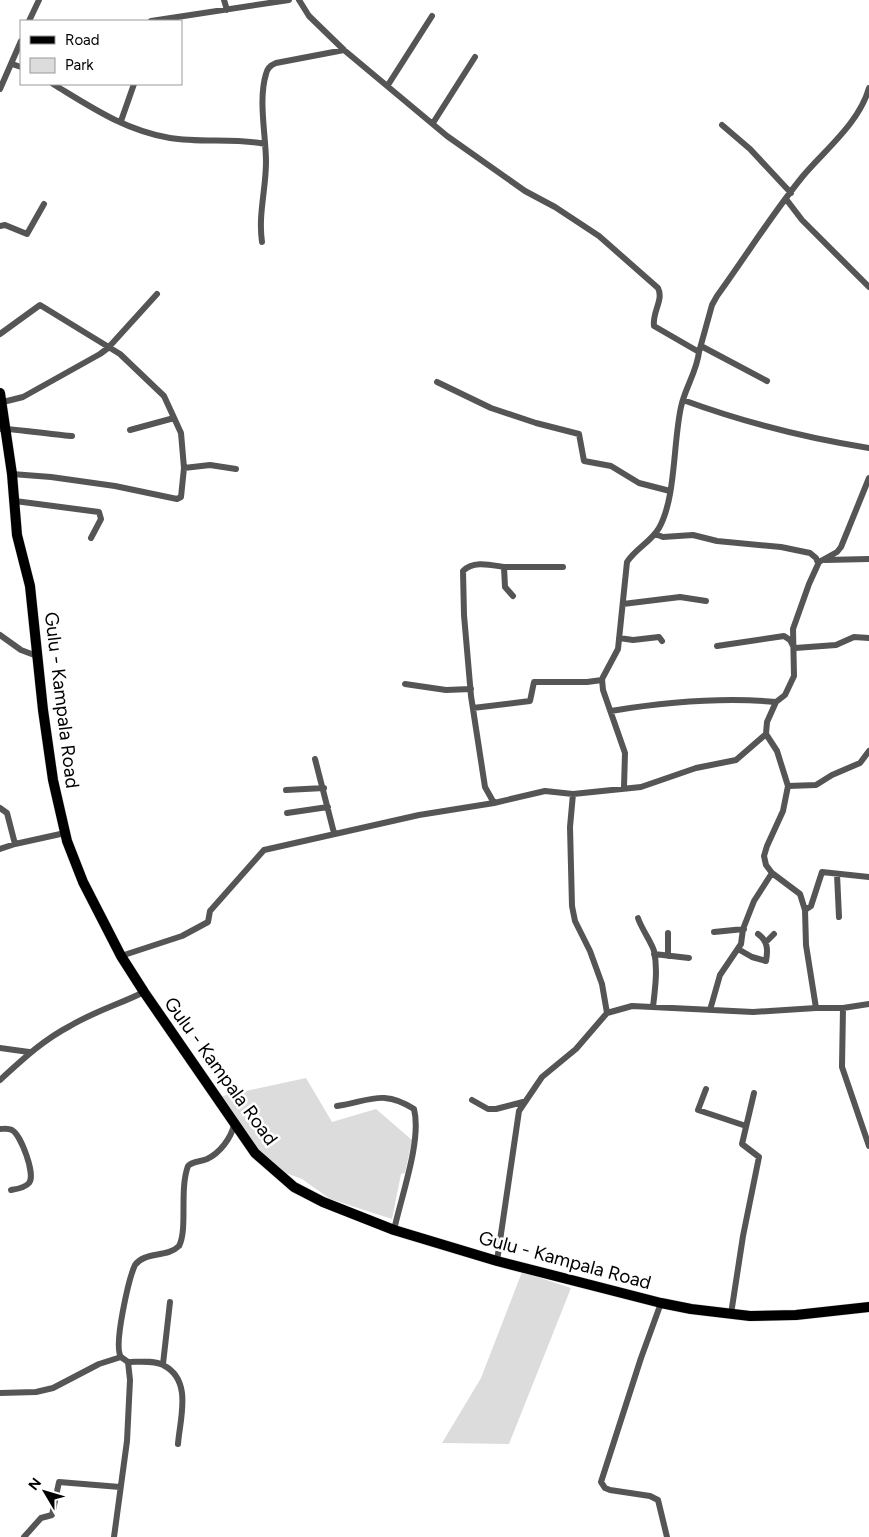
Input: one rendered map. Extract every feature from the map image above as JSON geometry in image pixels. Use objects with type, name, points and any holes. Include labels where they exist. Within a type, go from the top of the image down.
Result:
[{"type":"main road","name":"Gulu - Kampala Road","points":[[2,397],[3,428],[12,474],[17,536],[30,586],[53,780],[65,833],[83,882],[121,956],[234,1125],[256,1153],[294,1186],[323,1202],[394,1230],[497,1261],[661,1303],[731,1314],[796,1315],[869,1307]]},
{"type":"street","points":[[29,20],[39,0]]},
{"type":"street","points":[[224,0],[227,10]]},
{"type":"street","points":[[158,20],[289,0]]},
{"type":"street","points":[[300,0],[309,16],[344,50],[433,123],[524,191],[555,207],[598,236],[658,288],[660,296],[654,315],[654,326],[767,381]]},
{"type":"street","points":[[388,85],[432,16]]},
{"type":"street","points":[[0,88],[20,44]]},
{"type":"street","points":[[262,242],[260,219],[266,165],[263,130],[265,75],[271,66],[344,50]]},
{"type":"street","points":[[433,123],[475,57]]},
{"type":"street","points":[[12,64],[20,67]]},
{"type":"street","points":[[55,85],[101,115],[149,133],[170,138],[265,144]]},
{"type":"street","points":[[121,121],[134,85]]},
{"type":"street","points":[[624,787],[625,753],[612,711],[603,690],[602,680],[606,667],[618,649],[628,562],[632,554],[660,527],[670,491],[683,400],[717,296],[788,196],[861,108],[869,88]]},
{"type":"street","points":[[722,126],[750,148],[788,196],[802,220],[869,286]]},
{"type":"street","points":[[0,226],[5,224],[27,234],[44,204]]},
{"type":"street","points":[[2,397],[23,397],[108,348],[157,294]]},
{"type":"street","points":[[0,334],[40,305],[120,354],[164,396],[181,433],[184,468],[181,496],[178,499],[115,486],[51,477],[12,474]]},
{"type":"street","points":[[437,382],[491,408],[536,423],[579,434],[584,461],[612,466],[639,483],[670,491]]},
{"type":"street","points":[[683,400],[825,441],[869,448]]},
{"type":"street","points":[[130,430],[174,418]]},
{"type":"street","points":[[3,428],[38,434],[72,436]]},
{"type":"street","points":[[184,468],[210,466],[236,469]]},
{"type":"street","points":[[816,1008],[806,945],[805,910],[800,894],[772,873],[766,865],[764,856],[783,811],[788,786],[777,751],[766,734],[767,722],[776,702],[784,695],[794,676],[795,621],[820,562],[837,552],[841,547],[869,478]]},
{"type":"street","points":[[15,501],[99,512],[101,519],[91,538]]},
{"type":"street","points":[[654,534],[663,537],[693,535],[717,541],[781,548],[810,553],[820,562],[869,559]]},
{"type":"street","points":[[494,803],[485,787],[473,708],[464,615],[463,571],[473,564],[504,567],[562,566]]},
{"type":"street","points":[[504,567],[505,587],[513,596]]},
{"type":"street","points":[[623,604],[680,597],[706,600]]},
{"type":"street","points":[[0,635],[21,650],[37,656]]},
{"type":"street","points":[[619,638],[633,640],[659,636],[662,641]]},
{"type":"street","points":[[717,646],[784,636],[790,640],[794,648]]},
{"type":"street","points":[[794,648],[836,645],[854,637],[869,638]]},
{"type":"street","points":[[473,708],[530,701],[534,682],[587,682],[602,680]]},
{"type":"street","points":[[405,684],[446,690],[471,689]]},
{"type":"street","points":[[612,711],[683,702],[753,700],[776,702]]},
{"type":"street","points":[[121,956],[182,936],[208,922],[210,911],[264,850],[334,832],[419,815],[494,803],[545,791],[572,794],[624,787],[641,787],[696,768],[736,760],[766,734]]},
{"type":"street","points":[[788,786],[816,785],[832,774],[860,763],[869,751]]},
{"type":"street","points":[[315,759],[334,832]]},
{"type":"street","points":[[286,790],[324,788]]},
{"type":"street","points":[[572,794],[570,827],[572,906],[575,921],[590,951],[602,984],[607,1013]]},
{"type":"street","points":[[288,813],[328,807]]},
{"type":"street","points":[[0,808],[5,810],[14,844]]},
{"type":"street","points":[[0,850],[14,844],[65,833]]},
{"type":"street","points":[[805,910],[811,906],[822,872],[869,877]]},
{"type":"street","points":[[710,1010],[720,975],[738,948],[754,901],[772,873]]},
{"type":"street","points":[[837,874],[839,917]]},
{"type":"street","points":[[638,918],[654,954],[656,972],[653,1008]]},
{"type":"street","points":[[714,932],[744,929]]},
{"type":"street","points":[[668,933],[668,956]]},
{"type":"street","points":[[758,934],[766,942]]},
{"type":"street","points":[[738,948],[752,957],[766,961],[766,942],[774,934]]},
{"type":"street","points":[[654,954],[690,958]]},
{"type":"street","points":[[0,1080],[29,1052],[70,1025],[144,992]]},
{"type":"street","points":[[497,1261],[519,1111],[523,1102],[542,1078],[576,1049],[607,1013],[632,1006],[754,1012],[843,1008],[869,1004]]},
{"type":"street","points":[[843,1008],[842,1067],[869,1146]]},
{"type":"street","points":[[0,1048],[29,1052]]},
{"type":"street","points":[[706,1089],[698,1110],[746,1126]]},
{"type":"street","points":[[731,1314],[743,1236],[759,1157],[742,1145],[754,1093]]},
{"type":"street","points":[[336,1106],[384,1096],[400,1100],[414,1109],[418,1120],[416,1138],[394,1230]]},
{"type":"street","points":[[472,1100],[488,1109],[496,1109],[523,1102]]},
{"type":"street","points":[[178,1444],[182,1387],[176,1376],[162,1364],[128,1362],[118,1353],[119,1338],[135,1265],[140,1260],[169,1253],[179,1246],[183,1231],[182,1204],[188,1166],[190,1163],[207,1159],[215,1153],[231,1137],[234,1125]]},
{"type":"street","points":[[0,1129],[9,1128],[14,1132],[22,1144],[31,1171],[31,1180],[27,1186],[11,1190]]},
{"type":"street","points":[[162,1364],[170,1302]]},
{"type":"street","points":[[661,1303],[635,1374],[601,1482],[605,1488],[610,1490],[650,1496],[658,1500],[667,1537]]},
{"type":"street","points":[[0,1393],[36,1392],[53,1388],[99,1364],[121,1357]]},
{"type":"street","points":[[114,1537],[127,1441],[130,1380],[128,1362]]},
{"type":"street","points":[[24,1537],[41,1518],[52,1515],[59,1482],[120,1487]]},
{"type":"green space","points":[[306,1078],[332,1122],[376,1109],[412,1140],[405,1173],[401,1174],[392,1219],[330,1199],[302,1179],[283,1172],[251,1142],[218,1097]]},
{"type":"green space","points":[[522,1272],[571,1288],[509,1444],[442,1443],[481,1378]]}]
